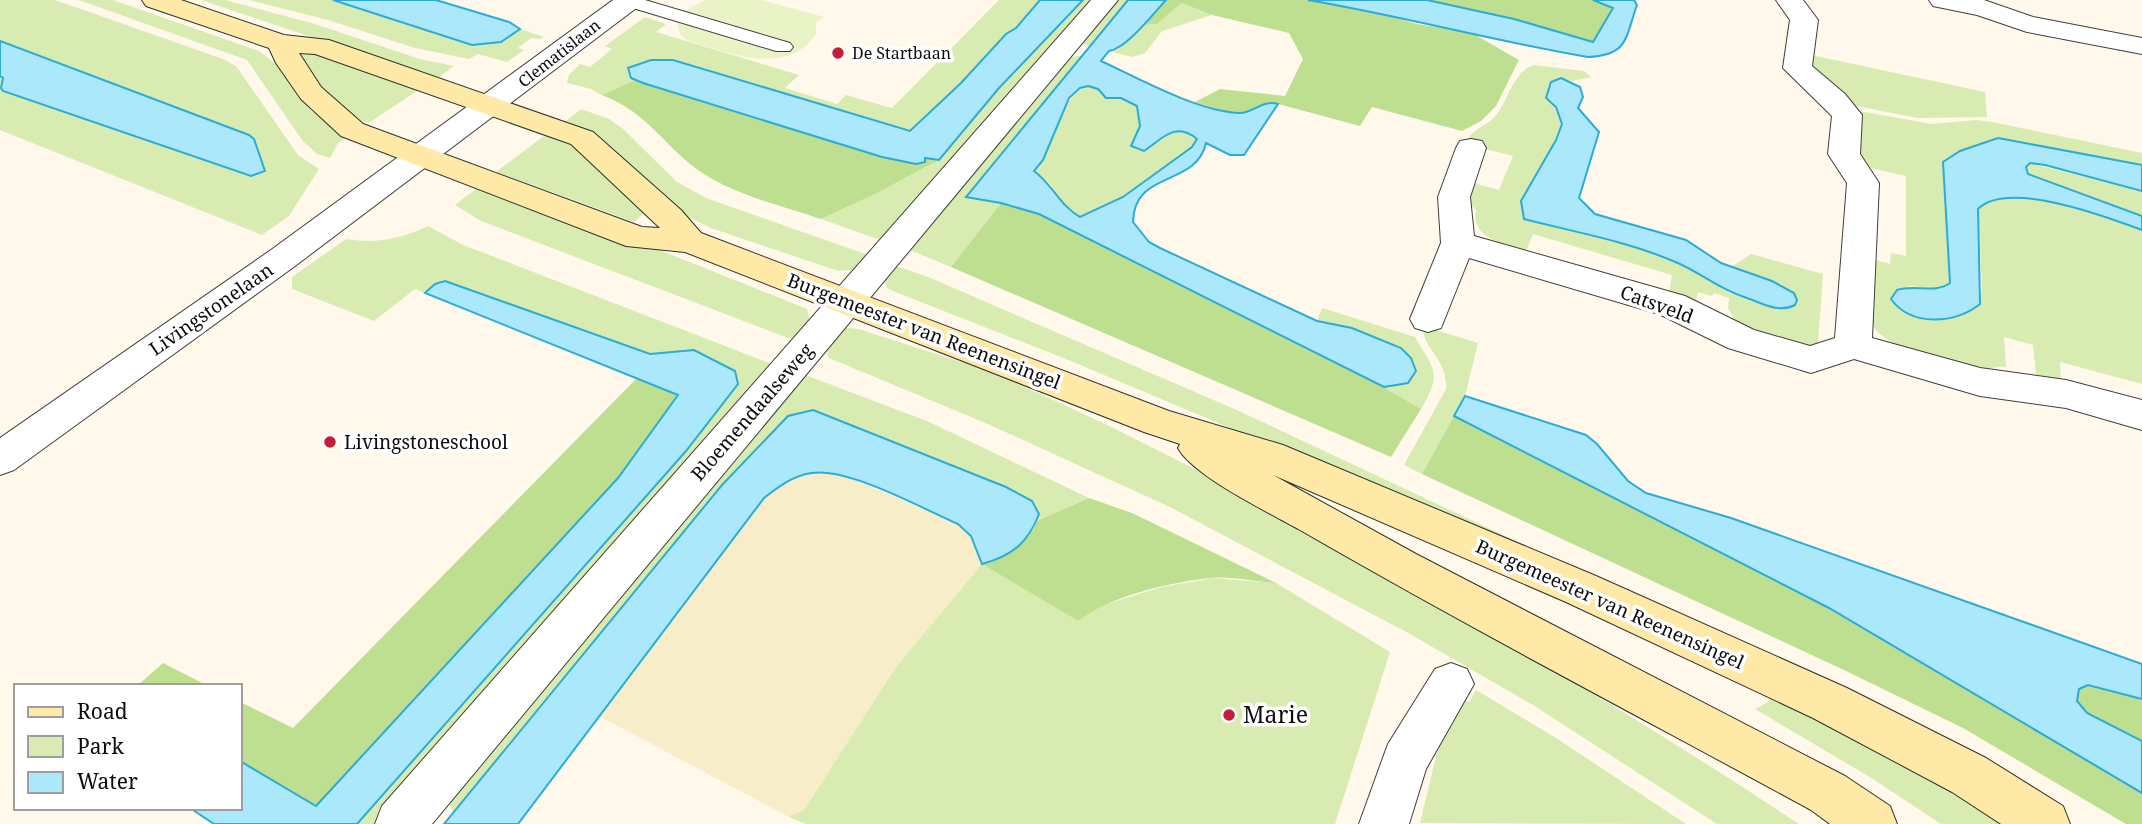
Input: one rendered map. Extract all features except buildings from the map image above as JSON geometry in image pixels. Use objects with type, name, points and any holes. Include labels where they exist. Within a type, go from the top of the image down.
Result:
[{"type":"main road","name":"Burgemeester van Reenensingel","points":[[155,0],[281,43],[319,46],[582,138],[669,217],[689,241]]},
{"type":"main road","name":"Burgemeester van Reenensingel","points":[[281,43],[289,63],[311,93],[352,130],[638,238],[689,241],[1158,422],[1269,456],[1581,589],[1830,703],[1969,775],[2045,824]]},
{"type":"main road","name":"Burgemeester van Reenensingel","points":[[1158,422],[1244,478],[1401,567],[1828,793],[1872,824]]},
{"type":"street","name":"Clematislaan","points":[[420,155],[490,106],[544,61],[629,0]]},
{"type":"street","name":"Bloemendaalseweg","points":[[400,824],[1105,0]]},
{"type":"street","points":[[1789,0],[1804,20],[1797,68],[1835,100],[1846,115],[1844,154],[1863,183],[1853,346],[1980,382],[2066,394],[2142,415]]},
{"type":"street","points":[[1942,0],[1984,8],[2027,24],[2142,47]]},
{"type":"street","points":[[1428,319],[1458,243],[1454,197],[1471,148]]},
{"type":"street","name":"Livingstonelaan","points":[[0,459],[283,258],[420,155]]},
{"type":"street","name":"Catsveld","points":[[1458,243],[1672,305],[1741,339],[1811,360],[1853,346]]},
{"type":"street","points":[[1384,824],[1405,760],[1451,684]]},
{"type":"lane","name":"Clematislaan","points":[[629,0],[783,47]]},
{"type":"shaded area","points":[[811,473],[843,475],[958,524],[971,536],[982,564],[896,667],[804,810],[789,817],[599,716],[764,498],[781,485]]},
{"type":"green space","points":[[0,0],[55,0],[223,59],[236,66],[298,155],[319,169],[289,216],[262,235],[0,130],[0,76],[9,93],[251,176],[249,135],[0,41]]},
{"type":"green space","points":[[79,0],[113,0],[259,51],[277,65],[312,112],[348,136],[338,143],[330,158],[317,154],[302,140],[247,60]]},
{"type":"green space","points":[[201,0],[225,0],[315,24],[420,59],[454,66],[436,79]]},
{"type":"green space","points":[[249,0],[333,0],[472,45],[500,42],[520,29],[544,37],[531,38],[518,48],[524,50],[507,62],[478,54],[469,59],[415,48],[328,20]]},
{"type":"green space","points":[[705,0],[761,0],[824,17],[816,22],[816,34],[804,47],[789,55],[756,58],[688,41],[681,35],[677,24],[681,13]]},
{"type":"green space","points":[[999,0],[1040,0],[1016,28],[1006,34],[961,83],[910,131],[673,60],[659,60],[631,78],[635,80],[602,95],[591,89],[567,83],[569,75],[580,64],[590,67],[612,49],[605,46],[645,17],[666,24],[656,32],[799,75],[785,88],[837,104],[846,95],[892,108]]},
{"type":"green space","points":[[1083,0],[1094,0],[883,241],[821,219],[939,160],[999,88]]},
{"type":"green space","points":[[1114,0],[1128,0],[1090,46],[1084,44],[1082,39]]},
{"type":"green space","points":[[1166,0],[1308,0],[1365,9],[1417,24],[1472,33],[1519,60],[1496,106],[1481,121],[1462,131],[1372,107],[1360,126],[1271,102],[1245,113],[1233,113],[1195,102],[1220,89],[1285,96],[1303,59],[1289,33],[1212,15],[1181,3],[1157,24],[1143,25]]},
{"type":"green space","points":[[1427,0],[1593,0],[1613,8],[1593,42],[1514,19]]},
{"type":"green space","points":[[1180,3],[1212,15],[1162,31],[1145,53],[1132,57],[1109,51],[1117,50],[1143,25],[1157,24]]},
{"type":"green space","points":[[309,51],[420,89],[370,122],[360,121],[340,108],[312,76],[299,57]]},
{"type":"green space","points":[[1811,55],[1985,92],[1987,117],[1918,118],[1856,106],[1812,68]]},
{"type":"green space","points":[[1081,56],[966,196],[1001,203],[951,267],[905,248],[1067,58]]},
{"type":"green space","points":[[1534,65],[1584,71],[1591,77],[1572,81],[1561,78],[1546,98],[1556,107],[1562,124],[1544,163],[1524,219],[1637,247],[1692,269],[1729,293],[1762,305],[1795,293],[1772,281],[1731,267],[1751,254],[1823,274],[1818,344],[1804,350],[1743,332],[1728,309],[1729,298],[1698,292],[1696,301],[1669,293],[1672,275],[1533,234],[1526,251],[1500,243],[1484,234],[1478,227],[1476,210],[1464,198],[1470,182],[1499,190],[1513,156],[1465,144],[1472,134],[1493,119],[1521,73]]},
{"type":"green space","points":[[635,80],[882,157],[916,164],[930,157],[939,160],[821,219],[717,182],[678,154],[633,112],[602,95]]},
{"type":"green space","points":[[1088,86],[1098,89],[1106,98],[1121,98],[1137,106],[1140,126],[1131,145],[1154,144],[1163,136],[1174,132],[1186,133],[1197,139],[1192,147],[1123,197],[1080,217],[1062,205],[1051,185],[1034,171],[1043,160],[1049,140],[1066,106],[1080,90]]},
{"type":"green space","points":[[581,109],[609,119],[622,128],[677,182],[706,198],[868,255],[852,270],[838,271],[711,228],[684,215],[588,132],[565,122]]},
{"type":"green space","points":[[1859,111],[1932,124],[1976,120],[1992,122],[2142,153],[2142,165],[1998,138],[1960,151],[1943,162],[1950,283],[1935,289],[1908,286],[1896,305],[1909,313],[1930,318],[1950,311],[1982,291],[1978,209],[1992,201],[2032,199],[2101,216],[2142,230],[2142,384],[2060,362],[2061,383],[2036,375],[2033,345],[2004,337],[2006,367],[1978,372],[1963,370],[1899,347],[1875,330],[1868,306],[1872,259],[1890,264],[1891,253],[1906,256],[1906,176],[1871,168],[1861,158]]},
{"type":"green space","points":[[548,133],[568,141],[646,211],[634,222],[496,172]]},
{"type":"green space","points":[[2029,163],[2142,191],[2142,216],[2028,174],[2026,167]]},
{"type":"green space","points":[[481,185],[637,241],[807,309],[810,322],[791,339],[481,221],[455,205]]},
{"type":"green space","points":[[1001,203],[1039,214],[1358,372],[1421,409],[1391,457],[951,267]]},
{"type":"green space","points":[[428,226],[463,245],[772,364],[379,824],[357,824],[686,451],[737,384],[735,371],[695,350],[650,354],[436,283],[425,293],[415,289],[374,321],[292,289],[292,277],[346,239],[388,239]]},
{"type":"green space","points":[[893,265],[928,277],[1239,411],[1582,572],[1555,565],[1071,361],[893,291],[887,288],[885,279]]},
{"type":"green space","points":[[1322,308],[1415,337],[1431,365],[1434,380],[1421,409],[1384,387],[1408,383],[1416,371],[1317,321]]},
{"type":"green space","points":[[1423,326],[1478,343],[1465,396],[1422,474],[1404,465],[1446,389],[1443,369],[1423,334]]},
{"type":"green space","points":[[846,328],[859,329],[992,373],[1107,425],[1202,473],[1544,664],[1698,758],[1799,824],[1717,824],[1533,705],[1410,634],[1172,508],[990,425],[829,358],[825,345],[835,333]]},
{"type":"green space","points":[[800,373],[927,421],[1089,498],[1037,521],[1039,514],[1006,487],[813,410],[788,416],[722,485],[453,812],[447,798]]},
{"type":"green space","points":[[636,379],[678,394],[618,478],[316,806],[242,762],[242,703],[293,728]]},
{"type":"green space","points":[[1454,416],[1829,608],[2142,793],[2142,824],[2126,824],[1963,728],[1844,670],[1422,474]]},
{"type":"green space","points":[[1089,498],[1132,513],[1276,583],[1219,578],[1177,583],[1123,597],[1078,621],[982,564],[1015,549],[1028,537],[1037,521]]},
{"type":"green space","points":[[982,564],[1078,621],[1094,608],[1161,587],[1213,578],[1276,583],[1390,652],[1335,824],[806,824],[789,817],[804,810],[896,667]]},
{"type":"green space","points":[[163,663],[204,684],[139,684]]},
{"type":"green space","points":[[2087,685],[2142,699],[2142,741],[2087,713],[2077,701],[2079,689]]},
{"type":"green space","points":[[1476,690],[1556,738],[1686,824],[1420,823],[1451,695],[1469,702]]},
{"type":"green space","points":[[1770,696],[1875,741],[2009,824],[1941,824],[1873,779],[1755,709],[1768,702]]},
{"type":"water","points":[[333,0],[436,0],[509,22],[520,29],[501,42],[472,45]]},
{"type":"water","points":[[1040,0],[1083,0],[999,88],[939,160],[925,158],[925,162],[916,164],[882,157],[643,83],[631,78],[628,68],[651,60],[673,60],[910,131],[961,83],[1006,34],[1016,28]]},
{"type":"water","points":[[1128,0],[1166,0],[1132,37],[1109,51],[1101,61],[1168,93],[1221,111],[1244,113],[1267,103],[1278,104],[1244,155],[1230,155],[1206,143],[1200,157],[1191,167],[1143,194],[1136,205],[1133,222],[1149,242],[1160,248],[1317,321],[1352,328],[1401,348],[1411,358],[1416,371],[1408,383],[1384,387],[1039,214],[966,197]],"holes":[[[1088,86],[1098,89],[1106,98],[1121,98],[1137,106],[1140,126],[1131,146],[1144,151],[1162,137],[1182,131],[1197,139],[1192,147],[1123,197],[1080,217],[1067,207],[1034,171],[1043,160],[1069,98],[1080,88]]]},
{"type":"water","points":[[1308,0],[1427,0],[1514,19],[1593,42],[1613,8],[1593,0],[1634,0],[1637,5],[1623,43],[1611,53],[1588,57]]},
{"type":"water","points":[[0,41],[249,135],[254,139],[265,171],[251,176],[3,91]]},
{"type":"water","points":[[1561,78],[1580,87],[1583,97],[1578,108],[1599,132],[1579,198],[1595,214],[1686,240],[1721,263],[1772,281],[1794,293],[1797,300],[1795,305],[1782,308],[1769,306],[1735,294],[1682,265],[1655,254],[1524,219],[1521,201],[1556,140],[1562,124],[1556,107],[1546,98],[1551,82]]},
{"type":"water","points":[[1998,138],[2142,165],[2142,191],[2045,165],[2030,163],[2026,167],[2028,174],[2142,216],[2142,230],[2058,203],[2011,198],[1992,201],[1978,209],[1980,304],[1959,316],[1947,319],[1934,320],[1910,314],[1891,299],[1897,290],[1938,288],[1950,283],[1943,162],[1960,151]]},
{"type":"water","points":[[445,281],[650,354],[694,350],[735,371],[738,384],[686,451],[357,824],[214,824],[193,810],[242,810],[242,762],[316,806],[618,478],[678,395],[425,293],[435,284]]},
{"type":"water","points":[[1465,396],[1586,435],[1628,481],[1646,493],[1731,518],[2142,664],[2142,699],[2088,685],[2079,689],[2077,701],[2087,713],[2142,741],[2142,793],[1829,608],[1454,416]]},
{"type":"water","points":[[813,410],[1006,487],[1032,501],[1039,514],[1035,524],[1018,547],[1002,557],[982,564],[971,536],[958,524],[906,500],[865,483],[828,473],[805,474],[793,479],[764,498],[518,824],[444,824],[722,485],[788,416]]},
{"type":"place","name":"De Startbaan","points":[[838,53]]},
{"type":"place","name":"Livingstoneschool","points":[[330,442]]},
{"type":"place","name":"Marie","points":[[1229,715]]}]
